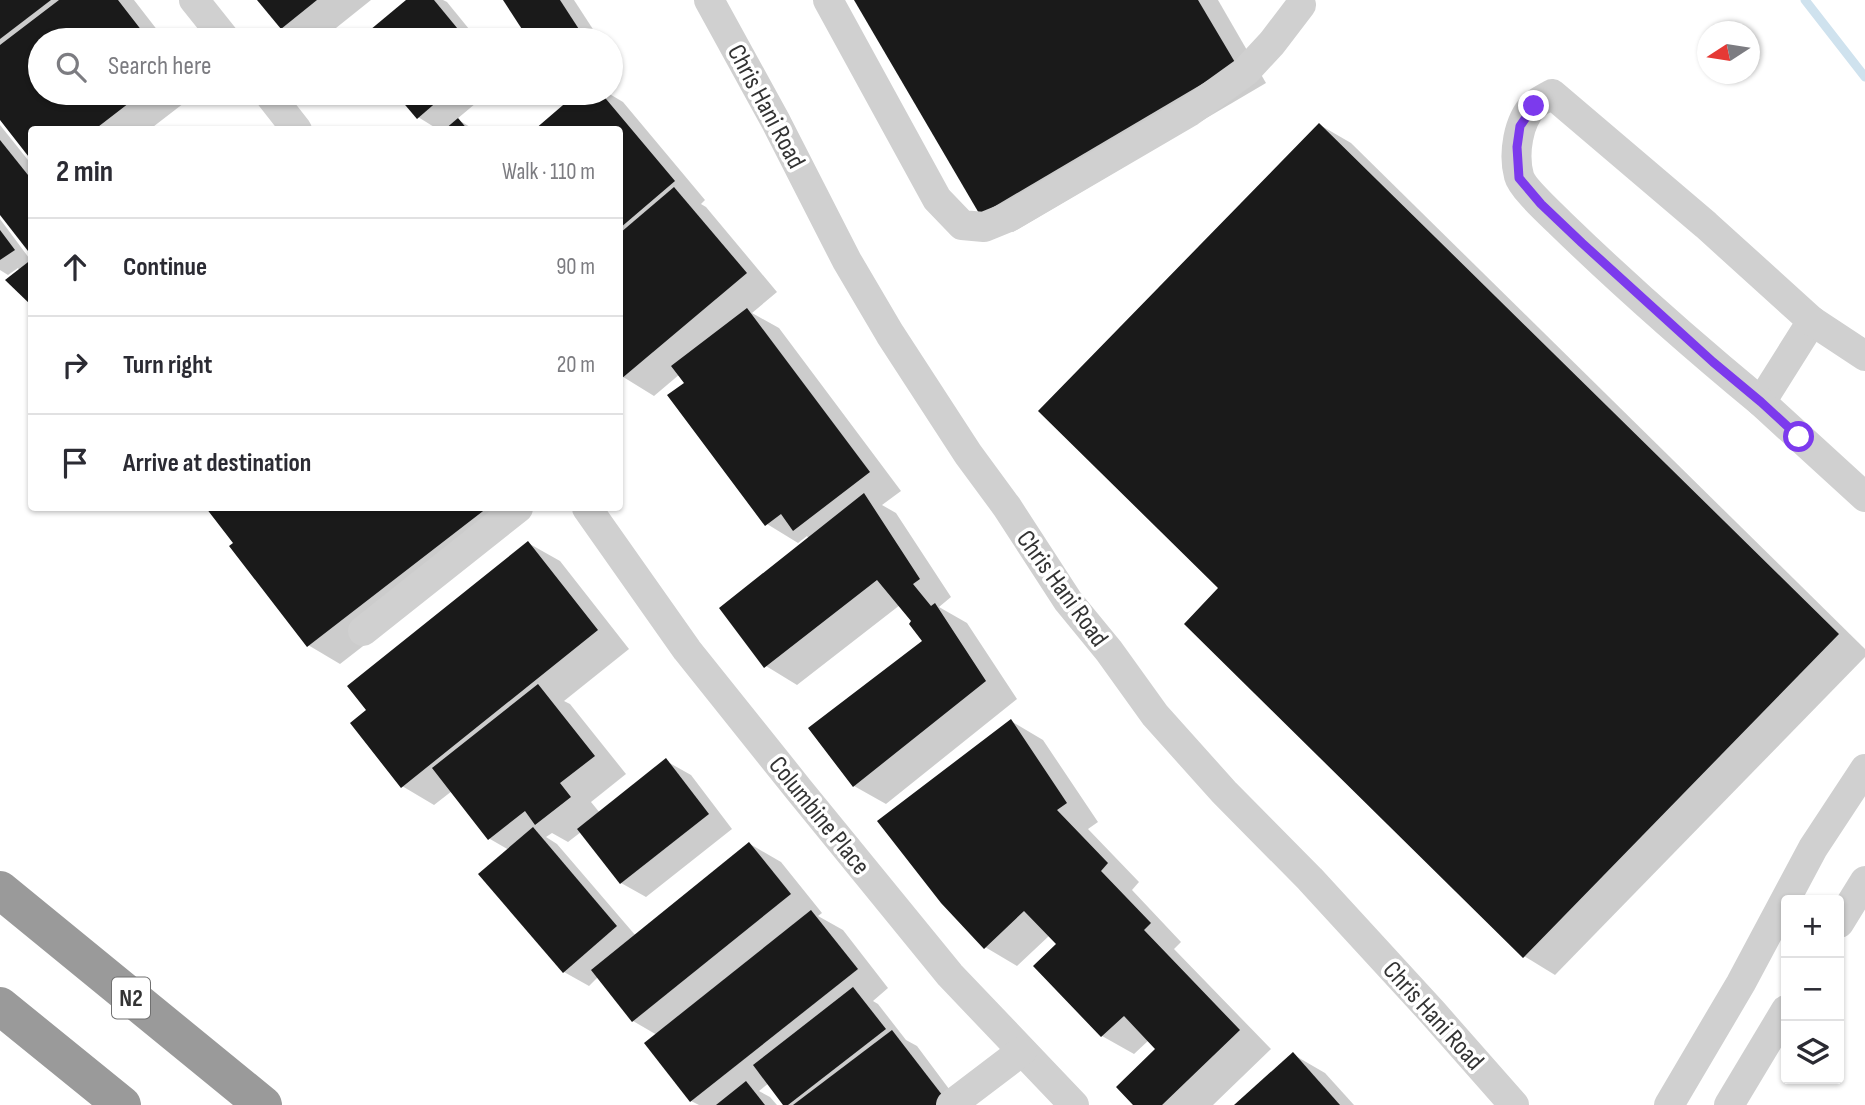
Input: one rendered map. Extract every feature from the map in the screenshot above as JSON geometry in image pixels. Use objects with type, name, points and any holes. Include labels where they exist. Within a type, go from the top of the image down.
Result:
[{"type":"highway","name":"N2","points":[[0,890],[263,1105]]},
{"type":"highway","points":[[0,1006],[122,1105]]},
{"type":"street","points":[[194,0],[216,28]]},
{"type":"street","name":"Chris Hani Road","points":[[709,0],[776,122],[847,261],[884,323],[968,454],[1068,601],[1109,651],[1155,715],[1224,792],[1310,879],[1514,1105]]},
{"type":"street","points":[[828,0],[937,199],[962,225],[984,227],[1011,216],[1189,112],[1246,71],[1301,5]]},
{"type":"street","points":[[1865,356],[1812,321],[1706,225],[1552,94],[1534,106],[1520,126],[1517,147],[1519,178],[1541,204],[1865,497]]},
{"type":"street","points":[[277,105],[294,126]]},
{"type":"street","points":[[1761,402],[1812,321]]},
{"type":"street","points":[[363,631],[514,511]]},
{"type":"street","name":"Columbine Place","points":[[589,511],[687,650],[950,975],[1074,1105]]},
{"type":"street","points":[[1669,1105],[1741,983],[1813,848],[1865,769]]},
{"type":"street","points":[[1844,915],[1865,881]]},
{"type":"street","points":[[1731,1103],[1781,1018]]},
{"type":"street","points":[[951,1105],[1022,1051]]},
{"type":"building","points":[[0,0],[51,0],[0,39]]},
{"type":"building","points":[[59,0],[118,0],[140,28],[28,28],[28,105],[126,105],[99,126],[28,126],[28,156],[0,120],[0,45]]},
{"type":"building","points":[[257,0],[317,0],[282,28]]},
{"type":"building","points":[[406,0],[434,0],[457,28],[372,28]]},
{"type":"building","points":[[503,0],[560,0],[578,28],[521,28]]},
{"type":"building","points":[[854,0],[1198,0],[1236,64],[980,215]]},
{"type":"building","points":[[405,105],[433,105],[417,119]]},
{"type":"building","points":[[563,105],[611,105],[675,181],[623,225],[623,126],[539,126]]},
{"type":"building","points":[[458,118],[465,126],[449,126]]},
{"type":"building","points":[[1319,123],[1839,634],[1523,958],[1184,624],[1218,588],[1038,411]]},
{"type":"building","points":[[0,140],[28,175],[28,251],[0,215]]},
{"type":"building","points":[[674,187],[747,273],[623,377],[623,230]]},
{"type":"building","points":[[0,230],[15,250],[0,260]]},
{"type":"building","points":[[28,262],[28,302],[5,280]]},
{"type":"building","points":[[747,308],[870,472],[793,531],[781,514],[765,526],[667,395],[684,383],[671,366]]},
{"type":"building","points":[[864,493],[920,579],[913,584],[931,606],[935,603],[986,681],[853,787],[808,728],[922,641],[909,624],[911,621],[877,580],[764,668],[719,608]]},
{"type":"building","points":[[208,511],[483,511],[307,647],[229,546],[233,543]]},
{"type":"building","points":[[528,541],[598,630],[401,788],[350,723],[366,710],[347,686]]},
{"type":"building","points":[[538,684],[595,756],[560,783],[571,797],[535,825],[525,811],[488,840],[432,768]]},
{"type":"building","points":[[1011,719],[1067,803],[1057,810],[1108,863],[1101,871],[1151,923],[1144,930],[1240,1030],[1162,1105],[1133,1105],[1116,1087],[1155,1049],[1124,1016],[1101,1037],[1033,966],[1056,944],[1024,911],[984,949],[941,903],[877,821]]},
{"type":"building","points":[[666,758],[709,814],[620,884],[577,829]]},
{"type":"building","points":[[533,827],[617,926],[563,973],[478,874]]},
{"type":"building","points":[[749,842],[791,894],[632,1022],[591,970]]},
{"type":"building","points":[[811,910],[858,969],[690,1102],[644,1043]]},
{"type":"building","points":[[853,987],[886,1029],[788,1105],[783,1105],[753,1065]]},
{"type":"building","points":[[892,1030],[946,1100],[939,1105],[793,1105]]},
{"type":"building","points":[[1293,1052],[1340,1105],[1234,1105]]},
{"type":"building","points":[[746,1081],[765,1105],[716,1105]]},
{"type":"waterway","points":[[1805,0],[1865,77]]},
{"type":"route","points":[[1534,106],[1520,126],[1517,147],[1519,178],[1541,204],[1582,243],[1799,437]]}]
